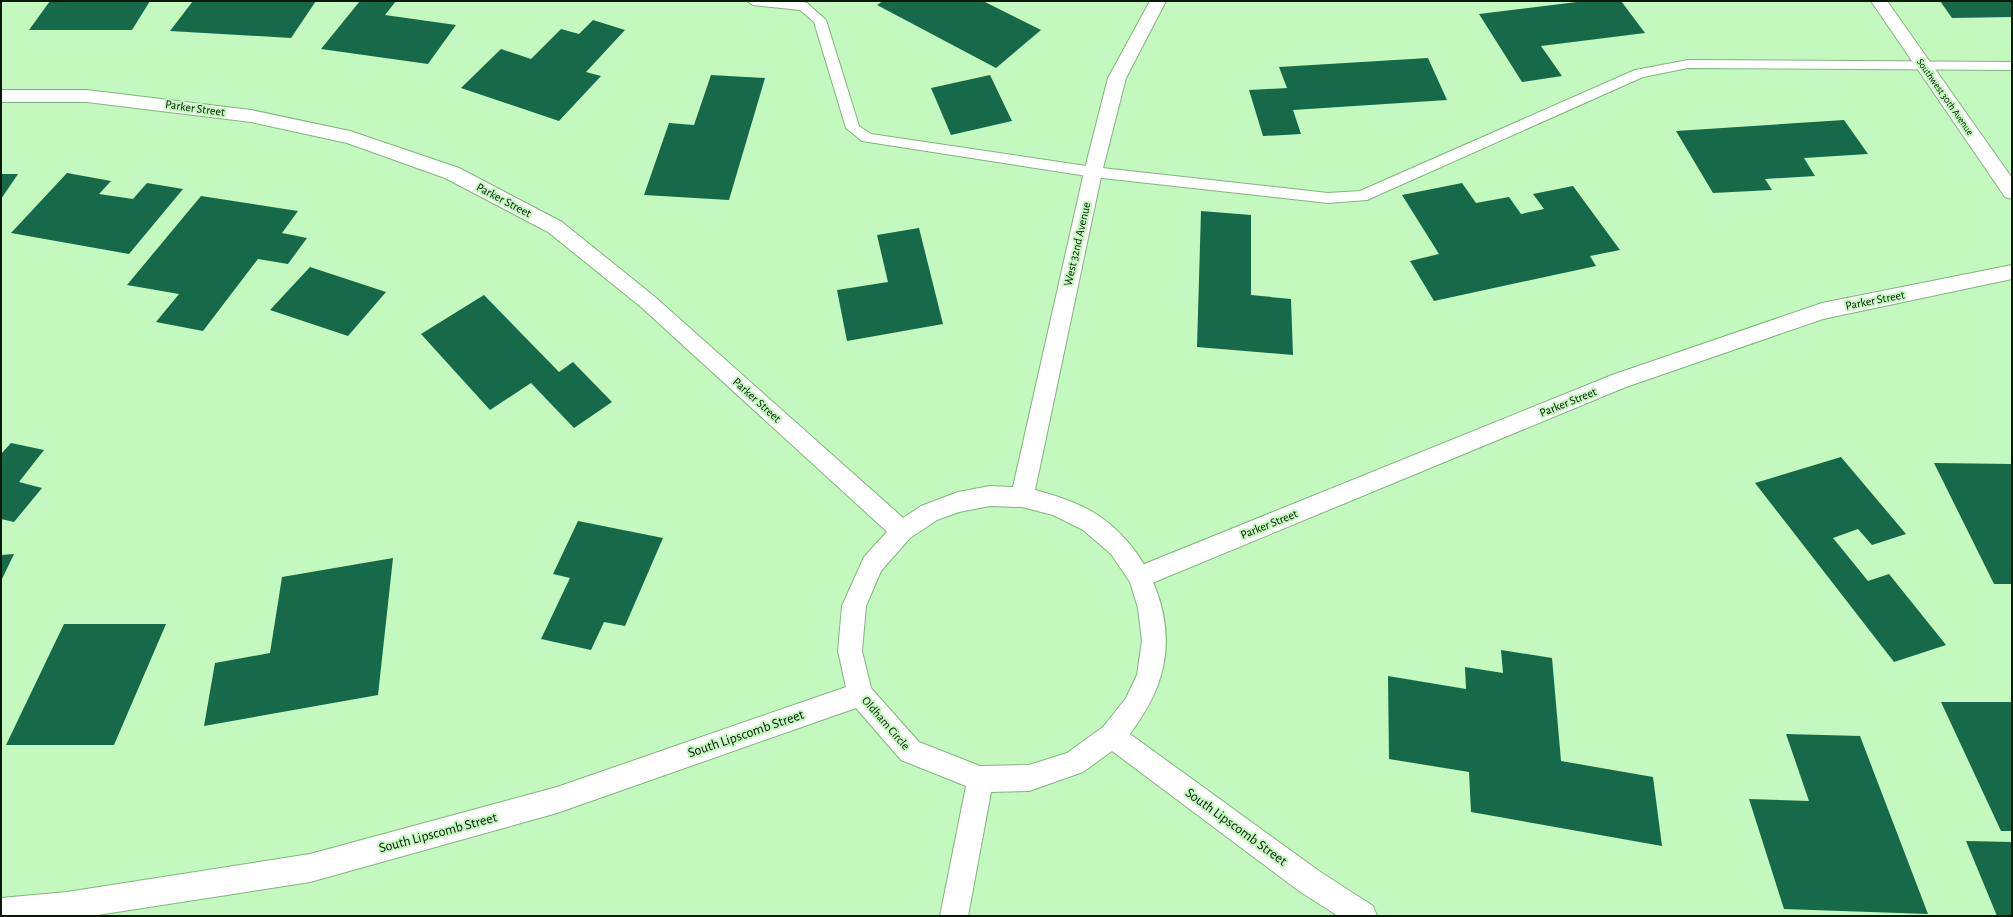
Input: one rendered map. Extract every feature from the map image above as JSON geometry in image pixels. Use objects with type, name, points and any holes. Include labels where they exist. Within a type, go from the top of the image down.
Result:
[{"type":"street","name":"West 32nd Avenue","points":[[1022,497],[1093,172],[1118,78],[1158,1]]},
{"type":"street","name":"Southwest 30th Avenue","points":[[1879,1],[2012,192]]},
{"type":"street","name":"Parker Street","points":[[1,96],[87,96],[251,116],[350,137],[452,173],[555,227],[648,302],[902,531]]},
{"type":"street","name":"Parker Street","points":[[1140,577],[1626,378],[1822,310],[2012,272]]},
{"type":"street","name":"Oldham Circle","points":[[990,496],[1022,497],[1058,506],[1091,523],[1119,547],[1140,577],[1150,608],[1154,641],[1149,675],[1135,707],[1112,736],[1074,763],[1029,778],[980,779],[910,752],[860,694],[850,651],[854,606],[872,564],[902,531],[929,513],[958,502],[990,496]]},
{"type":"street","name":"South Lipscomb Street","points":[[1,912],[67,906],[310,868],[557,800],[860,694]]},
{"type":"street","name":"South Lipscomb Street","points":[[1112,736],[1309,881],[1363,916]]},
{"type":"street","points":[[954,916],[980,779]]},
{"type":"lane","points":[[753,1],[803,6],[820,20],[853,128],[867,138],[1093,172],[1328,198],[1362,196],[1640,73],[1688,64],[2012,66]]},
{"type":"building","points":[[50,1],[150,1],[132,30],[29,30]]},
{"type":"building","points":[[193,1],[316,1],[291,38],[170,31]]},
{"type":"building","points":[[360,1],[396,1],[385,15],[456,25],[428,64],[321,49]]},
{"type":"building","points":[[883,1],[983,1],[1041,30],[996,68],[877,5]]},
{"type":"building","points":[[1585,1],[1621,1],[1645,33],[1541,46],[1562,76],[1522,82],[1479,14]]},
{"type":"building","points":[[1940,1],[2012,1],[2012,17],[1952,18]]},
{"type":"building","points":[[593,20],[625,30],[586,72],[601,76],[559,121],[461,88],[501,49],[531,59],[561,29],[579,34]]},
{"type":"building","points":[[1428,58],[1447,100],[1293,110],[1301,134],[1263,136],[1249,90],[1287,88],[1279,67]]},
{"type":"building","points":[[711,75],[765,78],[729,200],[644,195],[669,123],[694,125]]},
{"type":"building","points":[[990,75],[1012,121],[951,135],[931,88]]},
{"type":"building","points":[[1844,120],[1868,154],[1804,158],[1815,176],[1765,179],[1772,190],[1713,193],[1676,131]]},
{"type":"building","points":[[67,173],[111,181],[99,194],[133,199],[147,183],[183,189],[129,254],[11,233]]},
{"type":"building","points":[[1,174],[18,174],[1,199]]},
{"type":"building","points":[[1462,183],[1476,203],[1509,197],[1521,214],[1544,209],[1533,194],[1573,186],[1620,250],[1590,256],[1596,266],[1434,301],[1410,261],[1439,254],[1402,195]]},
{"type":"building","points":[[201,196],[298,211],[282,233],[307,238],[288,264],[258,259],[203,331],[156,322],[179,294],[127,285]]},
{"type":"building","points":[[1201,211],[1251,215],[1251,295],[1291,299],[1293,355],[1197,347]]},
{"type":"building","points":[[919,228],[943,324],[847,341],[837,290],[888,282],[877,235]]},
{"type":"building","points":[[310,267],[386,292],[348,336],[270,310]]},
{"type":"building","points":[[484,295],[559,372],[573,362],[612,402],[574,428],[531,383],[490,410],[421,334]]},
{"type":"building","points":[[11,443],[44,450],[19,482],[42,488],[14,522],[1,519],[1,454]]},
{"type":"building","points":[[1841,457],[1906,534],[1872,545],[1858,529],[1833,538],[1868,581],[1889,574],[1946,645],[1894,662],[1755,483]]},
{"type":"building","points":[[1934,463],[2012,464],[2012,584],[1994,584]]},
{"type":"building","points":[[578,521],[663,538],[625,626],[604,622],[591,650],[541,639],[570,578],[553,574]]},
{"type":"building","points":[[14,554],[1,581],[1,555]]},
{"type":"building","points":[[393,558],[378,695],[204,726],[215,663],[270,653],[282,577]]},
{"type":"building","points":[[64,624],[166,624],[114,745],[6,745]]},
{"type":"building","points":[[1501,650],[1552,658],[1561,761],[1653,777],[1662,846],[1471,812],[1469,772],[1389,759],[1388,676],[1466,689],[1465,667],[1503,673]]},
{"type":"building","points":[[1941,702],[2012,702],[2012,831],[2001,831]]},
{"type":"building","points":[[1786,734],[1860,736],[1928,914],[1784,909],[1749,799],[1809,801]]},
{"type":"building","points":[[1966,841],[2012,842],[2012,916],[1997,916]]}]
